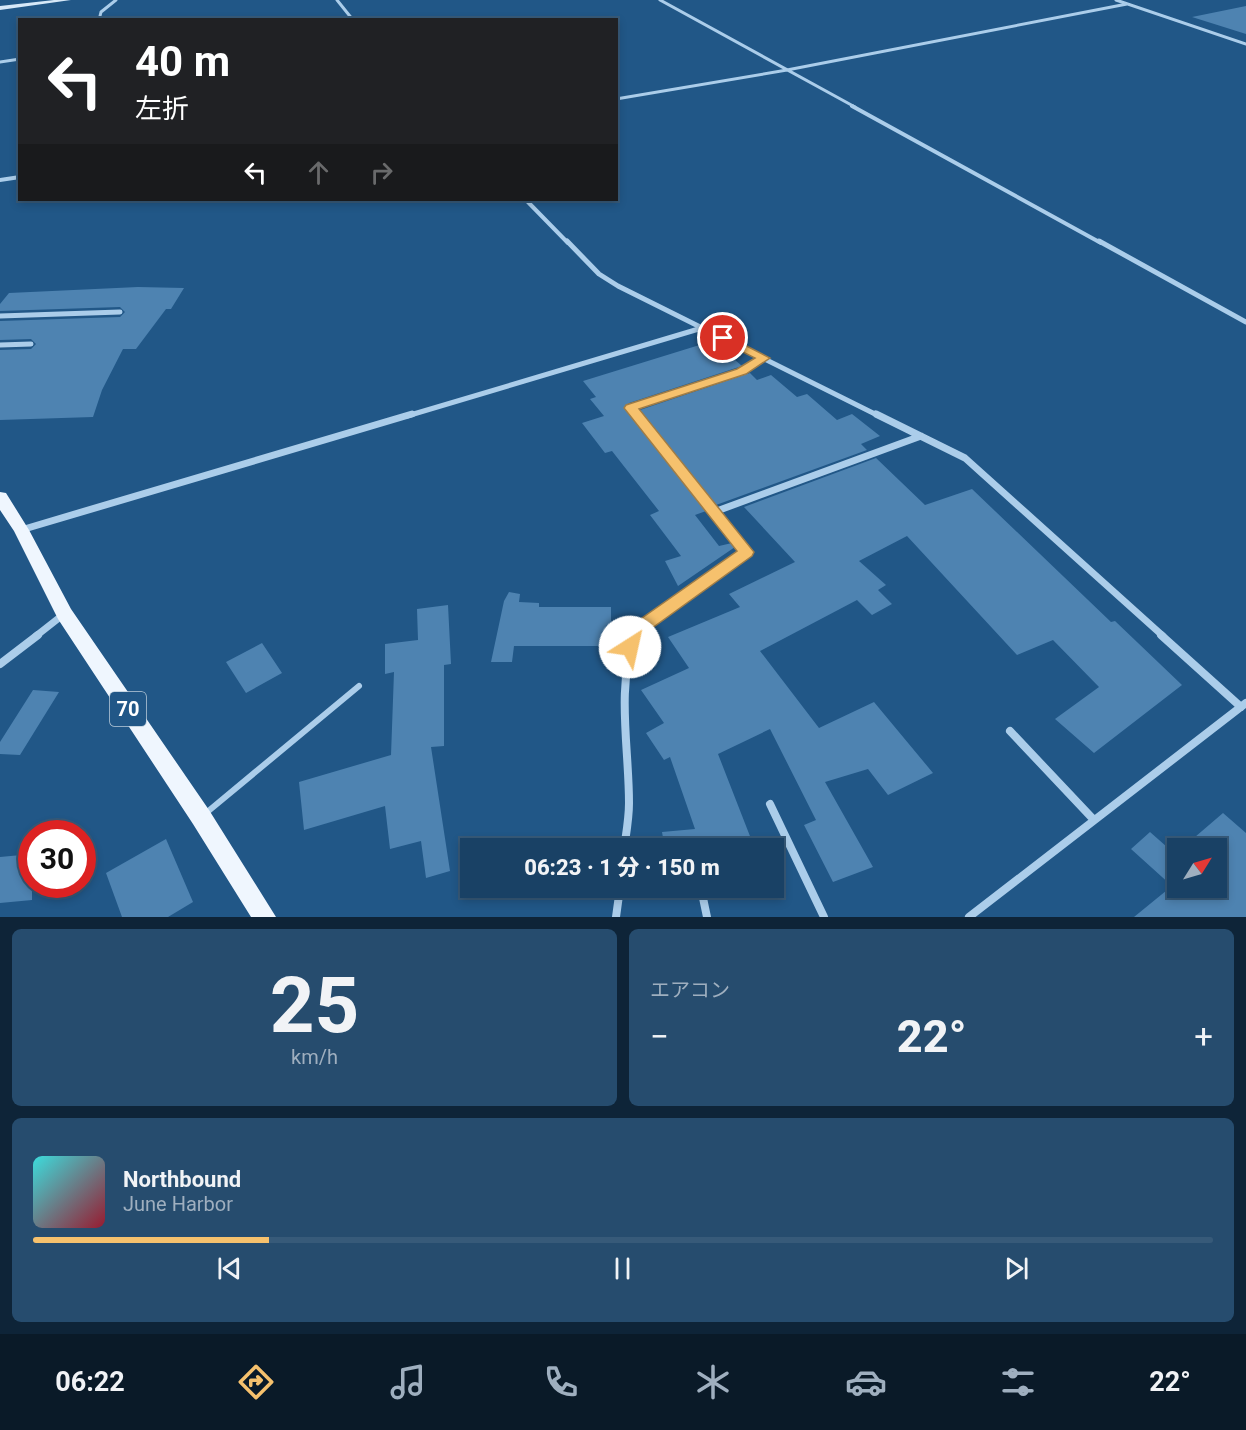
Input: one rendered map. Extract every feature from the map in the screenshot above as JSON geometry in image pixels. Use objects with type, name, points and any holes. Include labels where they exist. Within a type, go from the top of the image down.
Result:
[{"type":"main road","name":"70","points":[[0,497],[21,530],[64,614],[201,817],[259,915]]},
{"type":"street","points":[[0,8],[68,0]]},
{"type":"street","points":[[100,18],[101,12],[116,0]]},
{"type":"street","points":[[337,0],[351,18]]},
{"type":"street","points":[[660,0],[1246,322]]},
{"type":"street","points":[[1116,0],[1246,44]]},
{"type":"street","points":[[618,99],[787,70],[1128,4]]},
{"type":"street","points":[[0,62],[18,59]]},
{"type":"street","points":[[0,180],[18,177]]},
{"type":"street","points":[[527,201],[599,274],[618,286],[965,458],[1243,705],[969,917]]},
{"type":"street","points":[[0,316],[120,312]]},
{"type":"street","points":[[21,530],[702,328]]},
{"type":"street","points":[[0,345],[31,344]]},
{"type":"street","points":[[625,838],[629,804],[624,709],[630,647],[638,630],[746,552],[631,408],[742,372],[764,358]]},
{"type":"street","points":[[714,512],[921,436]]},
{"type":"street","points":[[0,664],[64,614]]},
{"type":"street","points":[[1010,731],[1095,820]]},
{"type":"street","points":[[770,804],[824,917]]},
{"type":"street","points":[[616,917],[619,898]]},
{"type":"street","points":[[703,898],[707,917]]},
{"type":"lane","points":[[201,817],[359,686]]},
{"type":"building","points":[[1246,6],[1246,34],[1192,17]]},
{"type":"building","points":[[138,287],[184,288],[171,309],[166,309],[136,349],[123,349],[102,390],[93,417],[0,420],[0,350],[31,349],[36,344],[31,339],[0,340],[0,321],[120,317],[125,312],[120,307],[0,311],[0,304],[9,293]]},
{"type":"building","points":[[706,343],[714,351],[721,348],[742,366],[629,403],[626,407],[632,418],[706,511],[695,515],[719,546],[732,543],[735,547],[678,586],[665,561],[681,556],[650,515],[659,511],[612,451],[605,453],[582,423],[604,416],[590,399],[596,397],[583,381]]},
{"type":"building","points":[[750,373],[757,380],[771,375],[797,397],[807,394],[837,420],[852,414],[880,436],[861,444],[867,450],[716,505],[640,410]]},
{"type":"building","points":[[876,458],[925,505],[972,489],[1111,622],[1115,621],[1182,685],[1094,753],[1055,719],[1099,687],[1053,640],[1017,655],[907,536],[859,561],[886,585],[878,590],[892,604],[872,615],[857,600],[760,651],[819,728],[874,702],[933,773],[888,795],[868,769],[825,782],[873,867],[833,882],[804,825],[816,820],[770,729],[718,754],[751,838],[663,838],[662,832],[695,829],[670,757],[664,760],[646,733],[664,723],[641,690],[689,668],[668,637],[740,607],[729,594],[795,562],[744,507]]},
{"type":"building","points":[[509,592],[520,594],[519,602],[539,603],[539,607],[611,607],[611,646],[514,646],[512,662],[491,662],[504,601]]},
{"type":"building","points":[[448,605],[451,664],[444,665],[444,746],[431,747],[450,871],[426,878],[421,841],[390,849],[385,806],[304,830],[299,782],[391,755],[394,672],[385,674],[385,644],[418,640],[417,609]]},
{"type":"building","points":[[262,643],[282,673],[246,693],[226,662]]},
{"type":"building","points":[[33,690],[59,692],[20,755],[0,754],[0,742]]},
{"type":"building","points":[[1223,813],[1246,833],[1246,917],[1134,917],[1167,890],[1167,898],[1227,898],[1227,838],[1194,838]]},
{"type":"building","points":[[1150,832],[1167,847],[1167,881],[1131,849]]},
{"type":"building","points":[[166,839],[193,902],[168,917],[122,917],[106,873]]},
{"type":"building","points":[[18,855],[18,898],[32,898],[32,900],[0,903],[0,857]]},
{"type":"route","points":[[630,647],[638,630],[670,604],[746,552],[631,408],[742,372],[764,358],[723,338]]}]
